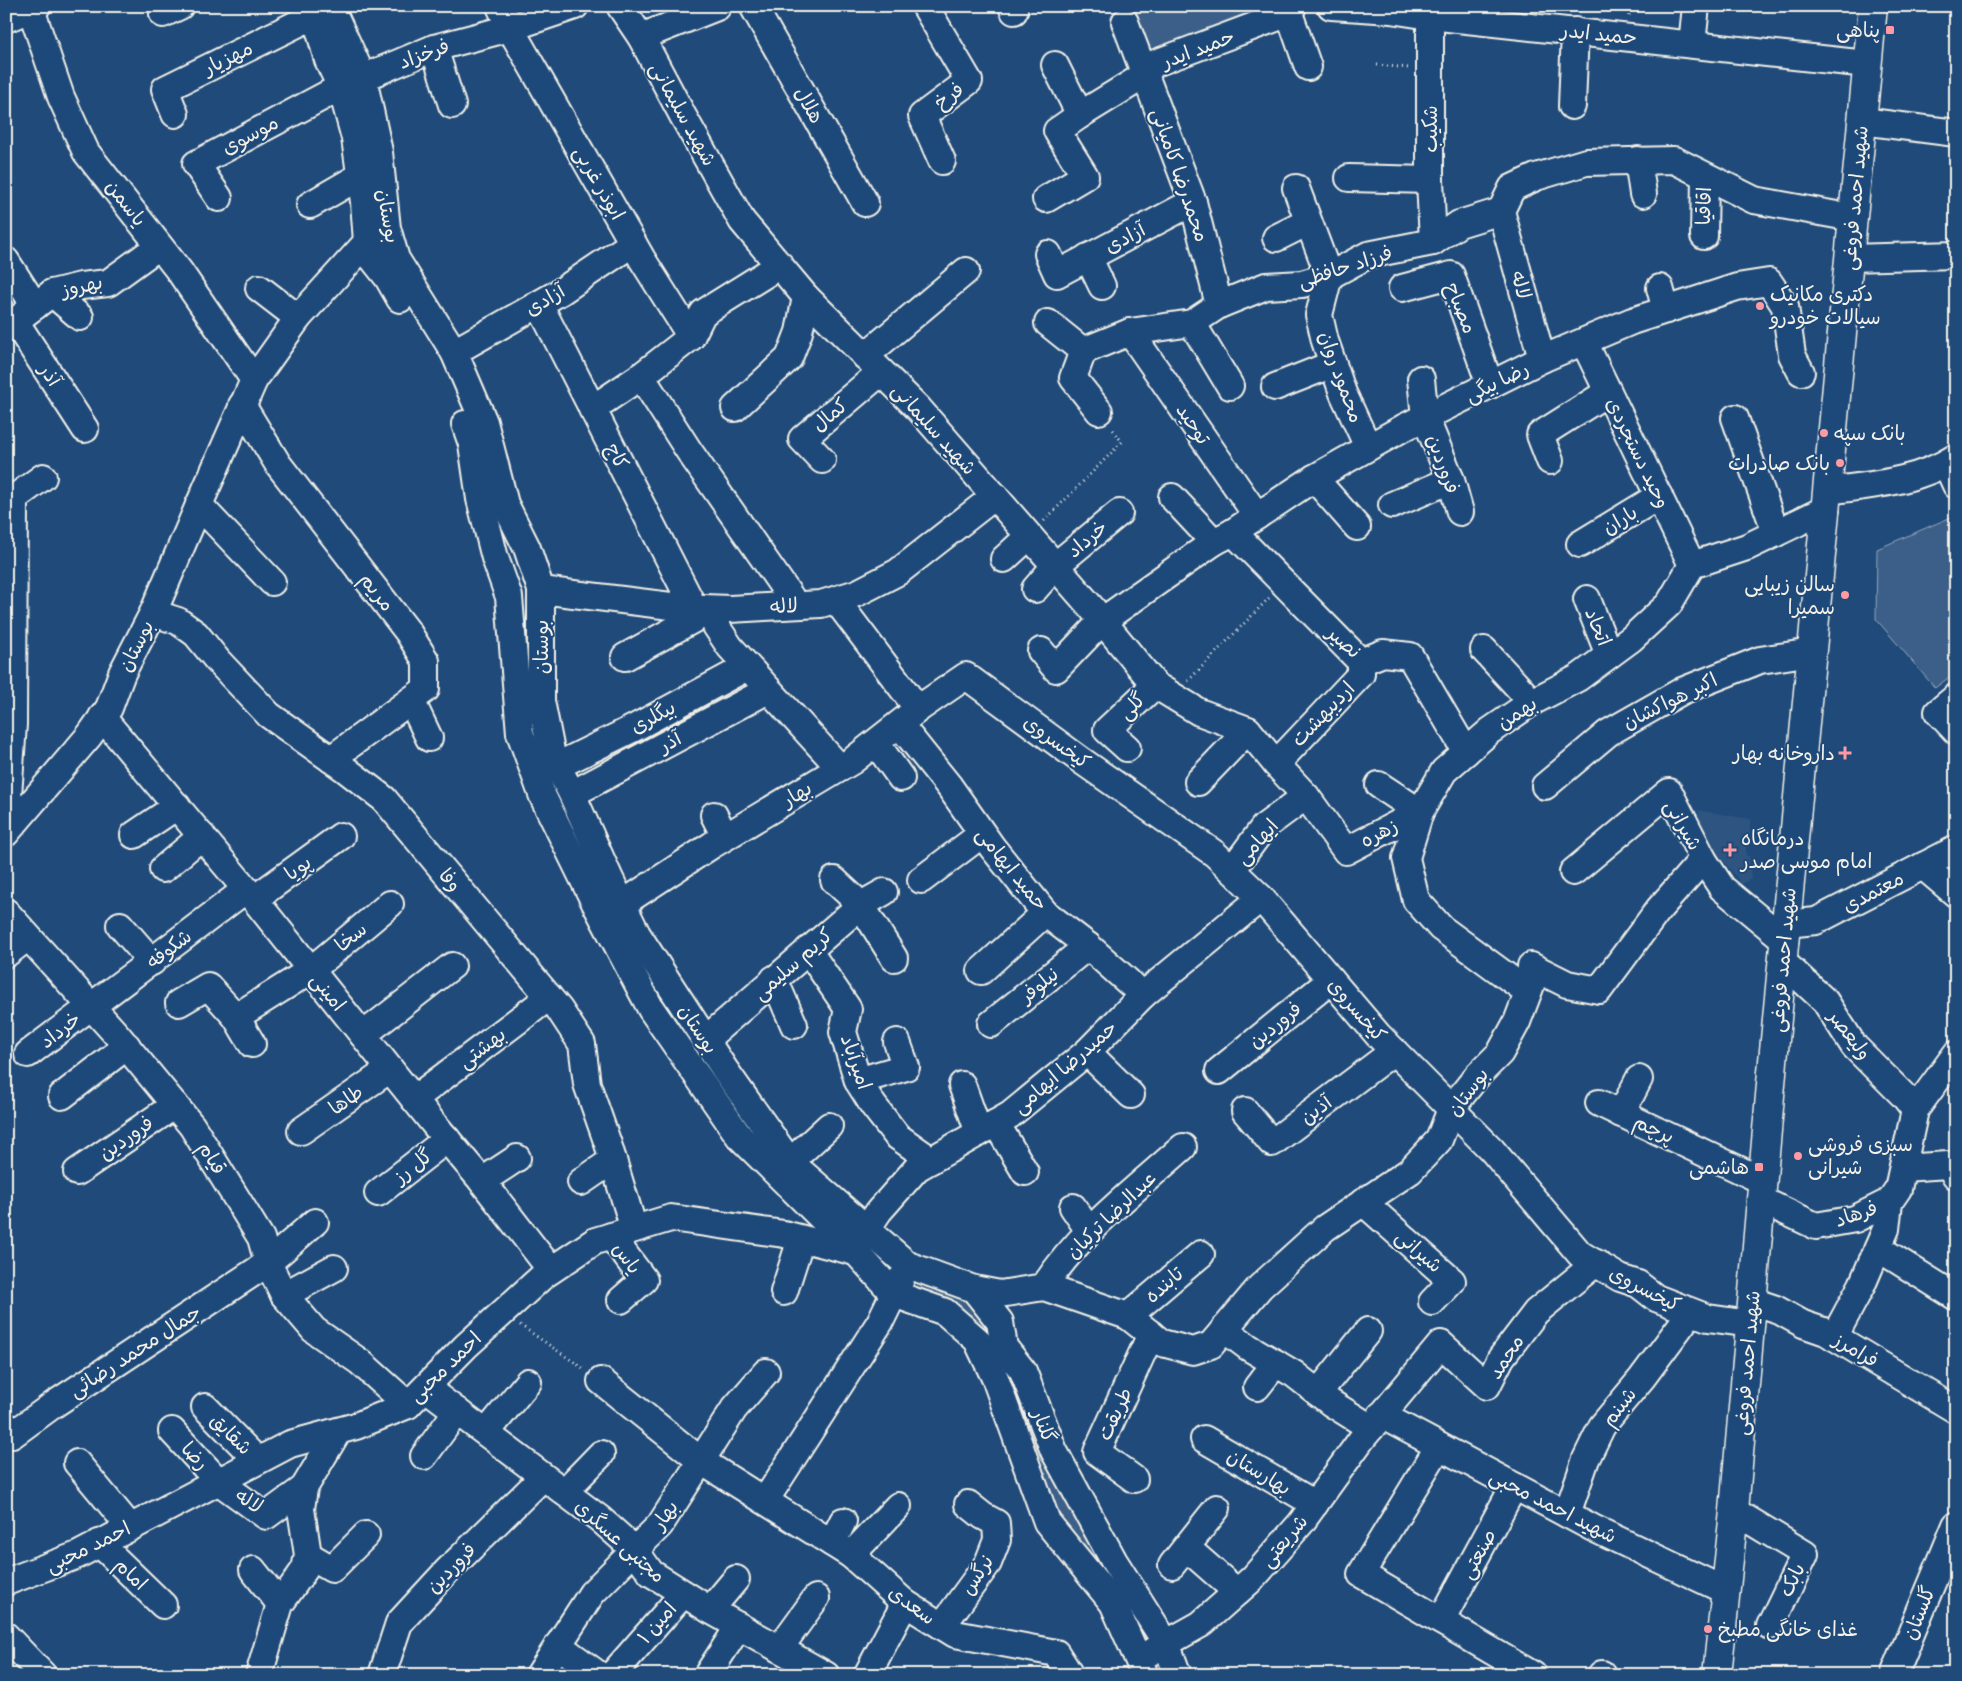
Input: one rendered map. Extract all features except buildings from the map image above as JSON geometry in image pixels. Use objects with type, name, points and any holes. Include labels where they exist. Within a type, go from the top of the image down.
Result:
[{"type":"main road","name":"شهید احمد فروغی","points":[[1717,1675],[1734,1511],[1812,652],[1829,497],[1873,6]]},
{"type":"street","name":"شهید سلیمانی","points":[[620,6],[641,37],[682,116],[742,221],[806,298],[919,409],[1164,690],[1199,712],[1248,730]]},
{"type":"street","name":"هلال","points":[[753,6],[864,203]]},
{"type":"street","name":"فرخ","points":[[925,6],[969,81],[922,116],[942,161]]},
{"type":"street","name":"حمید ایدر","points":[[1331,6],[1391,8],[1430,16],[1481,14],[1575,31],[1867,64]]},
{"type":"street","points":[[1692,44],[1696,6]]},
{"type":"street","name":"شهید احمد فروغی","points":[[1726,1675],[1829,497],[1879,6]]},
{"type":"street","points":[[641,37],[717,7]]},
{"type":"street","points":[[6,19],[34,8]]},
{"type":"street","name":"یاسمن","points":[[34,8],[61,96],[86,152],[180,272],[254,380]]},
{"type":"street","name":"فرخزاد","points":[[352,83],[505,17],[562,8]]},
{"type":"street","name":"بوستان","points":[[318,9],[328,60],[352,83],[379,152],[387,228],[396,259],[454,352],[484,422],[505,504],[527,548],[541,590],[541,701],[552,756],[572,794],[637,934],[705,1040],[790,1162],[867,1229]]},
{"type":"street","name":"مهزیار","points":[[175,114],[165,89],[318,9]]},
{"type":"street","points":[[1291,10],[1308,67]]},
{"type":"street","name":"حمید ایدر","points":[[1046,198],[1085,176],[1057,131],[1080,114],[1145,75],[1153,64],[1291,10]]},
{"type":"street","name":"شکیب","points":[[1430,16],[1430,180],[1433,242]]},
{"type":"street","name":"ابوذر غربی","points":[[505,17],[633,243],[691,337]]},
{"type":"street","name":"محمدرضا کامیانی","points":[[1125,22],[1193,202],[1219,306]]},
{"type":"street","points":[[1572,106],[1575,31]]},
{"type":"street","points":[[434,48],[452,105]]},
{"type":"street","points":[[1055,66],[1080,114]]},
{"type":"street","name":"بوستان","points":[[352,83],[355,138],[367,242],[372,258],[388,278],[430,343],[459,408],[472,444],[480,499],[495,558],[509,597],[520,732],[542,797],[595,902],[662,1025],[739,1136],[856,1252]]},
{"type":"street","name":"موسوی","points":[[219,198],[196,164],[352,83]]},
{"type":"street","points":[[1862,121],[1956,133]]},
{"type":"street","points":[[1638,160],[1643,194]]},
{"type":"street","points":[[1501,211],[1512,188],[1536,177],[1586,162],[1674,160],[1754,200],[1853,218]]},
{"type":"street","points":[[310,205],[360,176]]},
{"type":"street","name":"اقاقیا","points":[[1704,236],[1705,176]]},
{"type":"street","points":[[1349,178],[1430,180]]},
{"type":"street","points":[[1296,188],[1329,276]]},
{"type":"street","name":"آزادی","points":[[1053,264],[1088,257],[1193,202]]},
{"type":"street","name":"فرزاد حافظی","points":[[1083,351],[1130,332],[1192,323],[1219,306],[1266,286],[1302,284],[1329,276],[1368,255],[1433,242],[1459,224],[1501,211]]},
{"type":"street","name":"لاله","points":[[1501,211],[1542,360]]},
{"type":"street","points":[[1276,238],[1308,222]]},
{"type":"street","name":"بوستان","points":[[6,833],[89,736],[109,708],[122,673],[153,614],[198,505],[254,380],[298,318],[367,242]]},
{"type":"street","name":"آزادی","points":[[454,352],[539,304],[633,243]]},
{"type":"street","name":"بهروز","points":[[27,312],[81,286],[108,283],[159,246]]},
{"type":"street","points":[[1849,258],[1956,255]]},
{"type":"street","points":[[1088,257],[1102,286]]},
{"type":"street","name":"آذر","points":[[6,261],[27,312],[85,429]]},
{"type":"street","points":[[592,409],[641,376],[691,337],[703,313],[780,265]]},
{"type":"street","points":[[873,364],[966,271]]},
{"type":"street","name":"مصباح","points":[[1402,288],[1451,275],[1490,385]]},
{"type":"street","name":"محمود روان","points":[[1329,276],[1319,314],[1332,364],[1343,394],[1368,447]]},
{"type":"street","name":"رضا بیگی","points":[[1041,651],[1056,669],[1102,621],[1314,478],[1425,417],[1542,360],[1632,321],[1663,299],[1768,282],[1785,306],[1792,355],[1801,372]]},
{"type":"street","points":[[258,288],[298,318]]},
{"type":"street","points":[[736,408],[789,358],[799,332],[806,298]]},
{"type":"street","name":"کاج","points":[[539,304],[592,409],[703,608],[730,647],[840,768]]},
{"type":"street","points":[[27,312],[80,317]]},
{"type":"street","points":[[1048,323],[1083,351],[1073,378],[1098,410]]},
{"type":"street","points":[[1192,323],[1230,386]]},
{"type":"street","name":"توحید","points":[[1130,332],[1257,516]]},
{"type":"street","name":"وحید دستجردی","points":[[1584,342],[1692,565]]},
{"type":"street","name":"کمال","points":[[822,460],[802,439],[873,364]]},
{"type":"street","points":[[1275,387],[1332,364]]},
{"type":"street","points":[[641,376],[689,451],[796,605]]},
{"type":"street","name":"فروردین","points":[[1421,379],[1425,417],[1451,480],[1460,512]]},
{"type":"street","points":[[1550,461],[1540,435],[1608,392]]},
{"type":"street","name":"مریم","points":[[242,405],[278,464],[408,632],[426,661],[426,689],[331,759]]},
{"type":"street","points":[[1735,418],[1776,533]]},
{"type":"street","points":[[1692,565],[1747,547],[1776,533],[1829,497],[1952,468]]},
{"type":"street","points":[[6,825],[13,724],[10,502],[43,477]]},
{"type":"street","points":[[1314,478],[1356,527]]},
{"type":"street","points":[[1392,506],[1451,480]]},
{"type":"street","name":"لاله","points":[[541,590],[703,608],[730,609],[821,604],[857,593],[898,572],[995,496]]},
{"type":"street","name":"باران","points":[[1580,544],[1659,496]]},
{"type":"street","points":[[1172,497],[1224,537]]},
{"type":"street","points":[[198,505],[272,582]]},
{"type":"street","name":"خرداد","points":[[1035,590],[1055,566],[1119,513]]},
{"type":"street","points":[[1004,558],[1029,536]]},
{"type":"street","name":"نصیر","points":[[1224,537],[1283,583],[1361,662],[1382,653],[1410,656],[1466,752]]},
{"type":"street","name":"بهمن","points":[[1528,992],[1440,928],[1416,900],[1406,858],[1420,812],[1444,772],[1490,731],[1532,702],[1578,678],[1631,639],[1669,604],[1692,565]]},
{"type":"street","name":"اتحاد","points":[[1587,599],[1609,655]]},
{"type":"street","name":"حمید ایهامی","points":[[836,600],[950,786],[982,834],[1045,912],[1088,946],[1143,995]]},
{"type":"street","points":[[625,657],[703,608]]},
{"type":"street","name":"وفا","points":[[153,614],[178,621],[196,634],[218,661],[269,715],[384,799],[549,997],[582,1044],[587,1084],[613,1160],[623,1232]]},
{"type":"street","points":[[1484,650],[1532,702]]},
{"type":"street","name":"اکبر هواکشان","points":[[1546,786],[1608,732],[1682,692],[1760,660],[1812,652]]},
{"type":"street","name":"اردیبهشت","points":[[1276,764],[1361,674],[1361,662]]},
{"type":"street","name":"بیگلری","points":[[557,766],[634,728],[747,666]]},
{"type":"street","name":"بهار","points":[[622,904],[719,826],[840,768],[966,676]]},
{"type":"street","name":"کیخسروی","points":[[966,676],[1082,761],[1215,854],[1232,870],[1261,898],[1394,1051],[1492,1150],[1580,1254],[1620,1278],[1638,1284],[1656,1298],[1708,1318],[1751,1312]]},
{"type":"street","name":"آذر","points":[[572,794],[768,690]]},
{"type":"street","name":"گلی","points":[[1127,748],[1107,730],[1164,690]]},
{"type":"street","points":[[1956,697],[1938,712],[1956,731]]},
{"type":"street","points":[[411,700],[429,738]]},
{"type":"street","name":"امینی","points":[[102,717],[250,894],[482,1181],[551,1270]]},
{"type":"street","points":[[1198,782],[1248,730],[1306,796]]},
{"type":"street","points":[[876,743],[900,778]]},
{"type":"street","points":[[1379,785],[1420,812]]},
{"type":"street","name":"شیرانی","points":[[1573,872],[1669,792],[1703,859],[1722,888],[1785,942]]},
{"type":"street","name":"ایهامی","points":[[1232,870],[1264,827],[1306,796]]},
{"type":"street","name":"زهره","points":[[1306,796],[1346,850],[1420,812]]},
{"type":"street","points":[[134,835],[177,806]]},
{"type":"street","points":[[921,880],[982,834]]},
{"type":"street","points":[[163,869],[202,836]]},
{"type":"street","name":"پویا","points":[[250,894],[341,836]]},
{"type":"street","name":"معتمدی","points":[[1785,942],[1816,921],[1956,849]]},
{"type":"street","name":"بوستان","points":[[1151,1334],[1162,1342],[1193,1351],[1211,1345],[1260,1287],[1325,1228],[1410,1171],[1439,1140],[1451,1109],[1477,1076],[1500,1053],[1518,1022],[1530,985],[1531,966],[1566,984],[1598,990],[1659,909],[1703,859]]},
{"type":"street","points":[[1923,866],[1956,894]]},
{"type":"street","points":[[834,880],[861,905],[894,958]]},
{"type":"street","name":"کریم سلیمی","points":[[705,1040],[861,905],[884,892]]},
{"type":"street","name":"شکوفه","points":[[91,1005],[250,894]]},
{"type":"street","name":"حمیدرضا ایهامی","points":[[856,1252],[867,1229],[879,1212],[917,1168],[1010,1115],[1087,1052],[1143,995],[1261,898]]},
{"type":"street","name":"سخا","points":[[236,1017],[311,970],[390,904]]},
{"type":"street","name":"قیام","points":[[6,912],[127,1046],[192,1126],[261,1238],[268,1263],[284,1295],[314,1330],[360,1362],[417,1396]]},
{"type":"street","points":[[981,971],[1045,912]]},
{"type":"street","points":[[120,925],[152,962]]},
{"type":"street","points":[[6,954],[28,937]]},
{"type":"street","name":"ولیعصر","points":[[1785,942],[1854,1046],[1905,1097],[1915,1110]]},
{"type":"street","name":"نیلوفر","points":[[991,1024],[1088,946]]},
{"type":"street","name":"امیرآباد","points":[[808,950],[848,1009],[842,1032],[858,1081],[873,1105],[897,1136],[930,1160]]},
{"type":"street","points":[[363,1035],[452,966]]},
{"type":"street","points":[[774,979],[794,1025]]},
{"type":"street","name":"فروردین","points":[[1219,1071],[1331,980]]},
{"type":"street","points":[[179,1003],[208,986],[236,1017],[252,1044]]},
{"type":"street","name":"بهشتی","points":[[414,1099],[549,997]]},
{"type":"street","name":"خرداد","points":[[28,1054],[91,1005]]},
{"type":"street","points":[[858,1081],[906,1067],[897,1042]]},
{"type":"street","points":[[62,1096],[127,1046]]},
{"type":"street","name":"آذین","points":[[1245,1111],[1272,1143],[1394,1051]]},
{"type":"street","points":[[1087,1052],[1131,1096]]},
{"type":"street","points":[[1915,1110],[1956,1054]]},
{"type":"street","name":"طاها","points":[[301,1131],[390,1069]]},
{"type":"street","name":"پرچم","points":[[1639,1079],[1610,1108],[1762,1190]]},
{"type":"street","points":[[962,1085],[987,1128],[1025,1172]]},
{"type":"street","name":"فروردین","points":[[77,1172],[175,1105]]},
{"type":"street","name":"فرهاد","points":[[1762,1190],[1816,1226],[1855,1219],[1888,1202],[1898,1189],[1915,1110]]},
{"type":"street","points":[[790,1162],[829,1126]]},
{"type":"street","name":"گل رز","points":[[378,1193],[447,1140]]},
{"type":"street","name":"عبدالرضا ترکیان","points":[[1044,1288],[1052,1275],[1089,1231],[1183,1147]]},
{"type":"street","points":[[482,1181],[517,1158]]},
{"type":"street","points":[[580,1182],[613,1160]]},
{"type":"street","points":[[1903,1168],[1948,1164],[1956,1176]]},
{"type":"street","name":"شیرانی","points":[[1363,1202],[1452,1281],[1432,1302]]},
{"type":"street","points":[[1834,1337],[1862,1285],[1886,1229],[1888,1202]]},
{"type":"street","points":[[1073,1207],[1089,1231]]},
{"type":"street","name":"احمد محبی","points":[[6,1582],[78,1555],[218,1480],[290,1444],[356,1426],[417,1396],[502,1312],[551,1270],[595,1241],[671,1218],[784,1234],[856,1252]]},
{"type":"street","points":[[268,1263],[315,1222]]},
{"type":"street","points":[[867,1229],[908,1265],[974,1289],[1000,1294],[1044,1288],[1128,1316],[1151,1334]]},
{"type":"street","name":"یاس","points":[[621,1300],[644,1280],[623,1232]]},
{"type":"street","points":[[784,1292],[801,1239]]},
{"type":"street","points":[[1878,1248],[1956,1297]]},
{"type":"street","name":"گلنار","points":[[856,1252],[894,1294],[945,1312],[977,1340],[994,1378],[1047,1522],[1113,1603],[1142,1667]]},
{"type":"street","name":"تابنده","points":[[1128,1316],[1200,1254]]},
{"type":"street","name":"جمال محمد رضائی","points":[[6,1426],[12,1435],[53,1405],[268,1263]]},
{"type":"street","name":"محمد","points":[[1376,1422],[1441,1344],[1487,1386],[1501,1358],[1536,1312],[1596,1263]]},
{"type":"street","points":[[765,1501],[880,1322],[908,1265]]},
{"type":"street","points":[[284,1295],[334,1268]]},
{"type":"street","name":"گلنار","points":[[974,1289],[1000,1322],[1004,1347],[1023,1370],[1054,1451],[1114,1561],[1166,1643],[1178,1675]]},
{"type":"street","name":"فرامرز","points":[[1751,1312],[1776,1309],[1803,1324],[1826,1332],[1956,1410]]},
{"type":"street","name":"شبنم","points":[[1567,1514],[1586,1459],[1602,1426],[1642,1378],[1691,1312]]},
{"type":"street","name":"شهید احمد محبی","points":[[1224,1329],[1294,1374],[1318,1393],[1376,1422],[1440,1446],[1567,1514],[1726,1591]]},
{"type":"street","points":[[1318,1393],[1368,1331]]},
{"type":"street","name":"طریقت","points":[[1134,1479],[1097,1452],[1151,1334]]},
{"type":"street","points":[[1257,1386],[1276,1363]]},
{"type":"street","name":"بهار","points":[[539,1675],[592,1594],[660,1525],[734,1409],[766,1372]]},
{"type":"street","name":"سعدی","points":[[601,1381],[701,1461],[765,1501],[842,1539],[905,1603],[955,1634],[1056,1653],[1070,1675]]},
{"type":"street","points":[[486,1433],[528,1382]]},
{"type":"street","name":"مجتبی عسگری","points":[[417,1396],[457,1411],[600,1519],[636,1550],[650,1573],[813,1671]]},
{"type":"street","name":"شقایق","points":[[205,1407],[258,1460]]},
{"type":"street","points":[[424,1456],[457,1411]]},
{"type":"street","name":"شریعتی","points":[[1142,1667],[1166,1643],[1201,1624],[1253,1578],[1300,1523],[1376,1422]]},
{"type":"street","name":"رضا","points":[[172,1431],[218,1480]]},
{"type":"street","points":[[259,1675],[280,1604],[305,1569],[308,1555],[301,1508],[304,1488],[338,1431]]},
{"type":"street","name":"بهارستان","points":[[1204,1439],[1314,1504]]},
{"type":"street","points":[[1440,1446],[1361,1574],[1441,1621],[1516,1671]]},
{"type":"street","points":[[564,1492],[601,1454]]},
{"type":"street","points":[[77,1463],[130,1527]]},
{"type":"street","name":"فروردین","points":[[382,1675],[399,1623],[447,1571],[543,1477]]},
{"type":"street","name":"لاله","points":[[218,1480],[266,1516],[304,1488]]},
{"type":"street","name":"صنعتی","points":[[1441,1621],[1514,1486]]},
{"type":"street","name":"نرگس","points":[[942,1626],[988,1563],[997,1540],[996,1523],[983,1516],[968,1504]]},
{"type":"street","points":[[842,1539],[898,1506]]},
{"type":"street","points":[[1217,1508],[1179,1556],[1237,1592]]},
{"type":"street","name":"بابک","points":[[1734,1511],[1805,1554],[1770,1626]]},
{"type":"street","name":"گلستان","points":[[1894,1675],[1956,1524]]},
{"type":"street","points":[[308,1555],[332,1569],[366,1534]]},
{"type":"street","name":"امام","points":[[99,1543],[163,1605]]},
{"type":"street","points":[[253,1570],[280,1604]]},
{"type":"street","points":[[710,1610],[736,1579]]},
{"type":"street","name":"امین ۱","points":[[612,1675],[683,1594]]},
{"type":"street","points":[[779,1649],[816,1598]]},
{"type":"street","points":[[867,1675],[905,1603]]},
{"type":"street","points":[[707,1675],[739,1626]]},
{"type":"street","points":[[6,1636],[43,1675]]},
{"type":"street","points":[[558,1645],[599,1675]]},
{"type":"path","points":[[1377,65],[1430,70]]},
{"type":"path","points":[[1029,536],[1122,442],[1098,410]]},
{"type":"path","points":[[1164,690],[1283,583]]},
{"type":"path","points":[[502,1312],[601,1381]]},
{"type":"shaded area","points":[[1128,6],[1278,6],[1144,62]]},
{"type":"shaded area","points":[[1956,515],[1956,672],[1935,688],[1876,619],[1877,549]]},
{"type":"shaded area","name":"درمانگاه امام موسی صدر","points":[[1698,810],[1750,819],[1750,845],[1746,845],[1746,856],[1749,855],[1751,879],[1742,884],[1700,832]]},
{"type":"shaded area","points":[[909,1278],[920,1284],[960,1298],[988,1317],[1062,1491],[1082,1531],[1127,1594],[1156,1641],[1140,1648],[1053,1519],[982,1337],[903,1294]]},
{"type":"place","name":"پناهی","points":[[1890,30]]},
{"type":"place","name":"دکتری مکانیک سیالات خودرو","points":[[1760,306]]},
{"type":"place","name":"بانک سپه","points":[[1824,433]]},
{"type":"place","name":"بانک صادرات","points":[[1840,463]]},
{"type":"place","name":"سالن زیبایی سمیرا","points":[[1845,595]]},
{"type":"place","name":"داروخانه بهار","points":[[1845,753]]},
{"type":"place","name":"درمانگاه امام موسی صدر","points":[[1730,850]]},
{"type":"place","name":"سبزی فروشی شیرانی","points":[[1798,1156]]},
{"type":"place","name":"هاشمی","points":[[1759,1167]]},
{"type":"place","name":"غذای خانگی مطبخ","points":[[1708,1629]]}]
